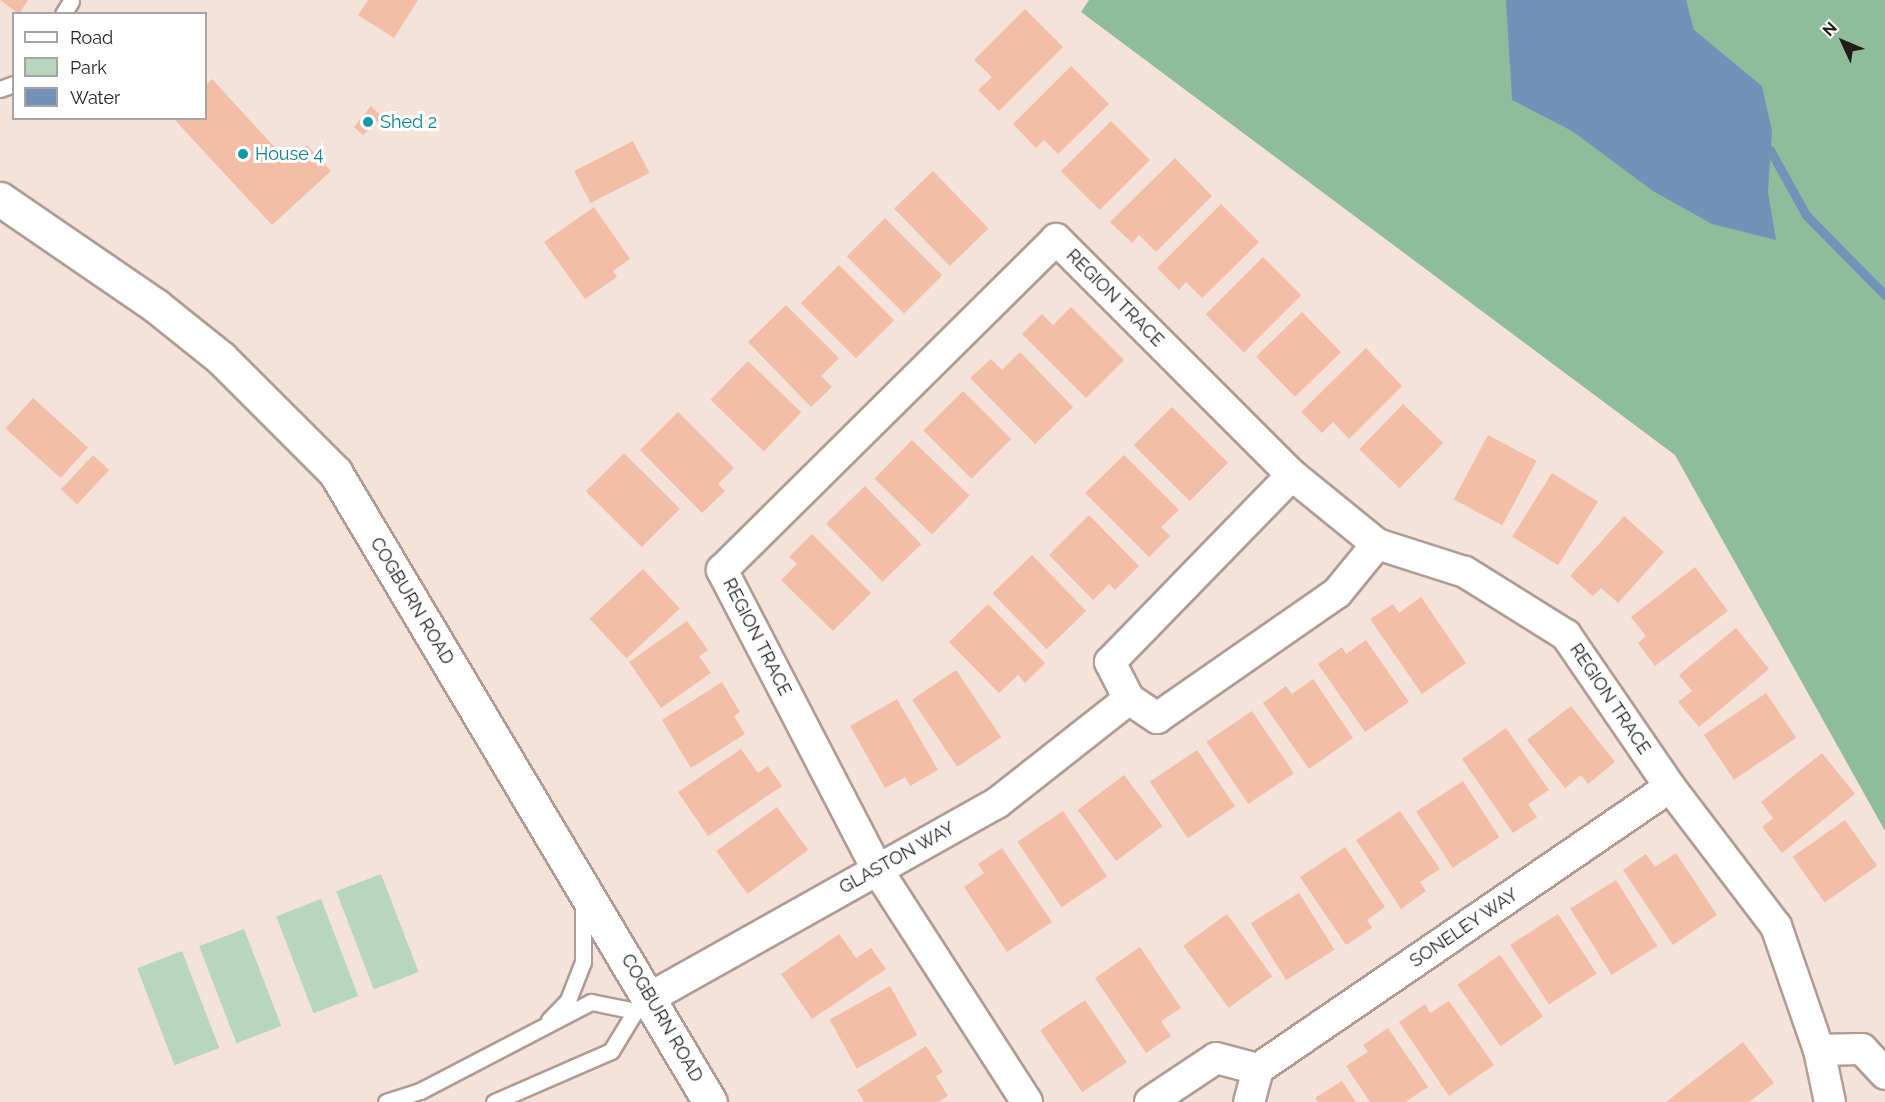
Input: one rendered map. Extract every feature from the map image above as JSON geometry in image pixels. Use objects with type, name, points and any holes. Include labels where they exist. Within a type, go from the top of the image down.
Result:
[{"type":"street","name":"COGBURN ROAD","points":[[0,199],[212,351],[335,472],[580,880],[641,1004],[711,1102]]},
{"type":"street","name":"REGION TRACE","points":[[1027,1102],[877,869],[722,570],[1056,238],[1292,475],[1377,544],[1464,572],[1566,635],[1670,787],[1776,926],[1819,1050],[1830,1102]]},
{"type":"street","points":[[1292,475],[1110,662],[1129,699],[1157,718],[1337,593],[1377,544]]},
{"type":"street","name":"GLASTON WAY","points":[[641,1004],[997,803],[1129,699]]},
{"type":"street","name":"SONELEY WAY","points":[[1258,1069],[1670,787]]},
{"type":"street","points":[[1819,1050],[1862,1049],[1885,1074]]},
{"type":"street","points":[[1150,1102],[1216,1058],[1258,1069],[1249,1102]]},
{"type":"lane","points":[[542,1028],[567,1000],[583,962],[580,880]]},
{"type":"lane","points":[[386,1102],[420,1091],[591,1002],[641,1004],[611,1052],[494,1102]]},
{"type":"green space","points":[[1089,0],[1885,0],[1885,831],[1675,455],[1081,12]]},
{"type":"green space","points":[[381,874],[419,972],[374,989],[336,891]]},
{"type":"green space","points":[[321,899],[358,996],[313,1013],[276,916]]},
{"type":"green space","points":[[244,929],[281,1026],[236,1043],[199,946]]},
{"type":"green space","points":[[182,951],[219,1048],[174,1065],[137,968]]},
{"type":"water","points":[[1506,0],[1686,0],[1694,30],[1762,86],[1772,131],[1768,192],[1776,240],[1712,224],[1653,191],[1572,131],[1512,100]]},
{"type":"building","points":[[0,0],[28,0],[20,12],[16,12]]},
{"type":"building","points":[[368,0],[418,0],[394,38],[358,15]]},
{"type":"building","points":[[1025,9],[1063,47],[999,111],[978,90],[992,77],[974,60]]},
{"type":"building","points":[[1071,66],[1109,104],[1058,154],[1044,140],[1036,148],[1013,124]]},
{"type":"building","name":"House 4","points":[[212,79],[289,163],[307,145],[331,171],[272,225],[175,120],[207,120],[207,84]]},
{"type":"building","name":"Shed 2","points":[[371,106],[382,117],[363,135],[354,127]]},
{"type":"building","points":[[1111,121],[1150,160],[1100,210],[1061,171]]},
{"type":"building","points":[[633,141],[649,173],[591,203],[574,171]]},
{"type":"building","points":[[1175,158],[1212,196],[1156,252],[1139,235],[1132,243],[1110,222]]},
{"type":"building","points":[[933,171],[989,229],[950,266],[894,209]]},
{"type":"building","points":[[1221,204],[1259,242],[1202,298],[1186,282],[1179,290],[1157,268]]},
{"type":"building","points":[[594,207],[630,259],[613,271],[617,277],[585,299],[544,242]]},
{"type":"building","points":[[885,218],[942,275],[904,313],[847,256]]},
{"type":"building","points":[[1263,257],[1301,295],[1244,352],[1206,314]]},
{"type":"building","points":[[839,265],[894,320],[856,358],[801,303]]},
{"type":"building","points":[[786,305],[839,358],[821,376],[832,387],[811,407],[748,342]]},
{"type":"building","points":[[1071,307],[1124,360],[1086,398],[1022,334],[1042,314],[1053,325]]},
{"type":"building","points":[[1302,312],[1341,352],[1295,397],[1256,356]]},
{"type":"building","points":[[1366,348],[1402,386],[1349,439],[1333,422],[1322,433],[1301,412]]},
{"type":"building","points":[[1020,352],[1073,407],[1035,444],[970,378],[991,359],[1002,370]]},
{"type":"building","points":[[748,361],[801,412],[764,451],[710,400]]},
{"type":"building","points":[[963,391],[1011,439],[971,479],[923,431]]},
{"type":"building","points":[[33,398],[88,448],[61,478],[6,428]]},
{"type":"building","points":[[1403,404],[1443,443],[1400,488],[1359,449]]},
{"type":"building","points":[[1172,407],[1228,463],[1190,501],[1134,445]]},
{"type":"building","points":[[678,412],[734,468],[718,484],[725,491],[702,513],[640,450]]},
{"type":"building","points":[[1488,435],[1537,461],[1502,525],[1454,499]]},
{"type":"building","points":[[912,440],[970,496],[932,534],[874,479]]},
{"type":"building","points":[[624,453],[680,509],[642,547],[586,491]]},
{"type":"building","points":[[93,455],[109,470],[77,504],[61,489]]},
{"type":"building","points":[[1124,455],[1179,510],[1161,527],[1170,536],[1149,557],[1085,493]]},
{"type":"building","points":[[1552,473],[1598,502],[1558,565],[1512,537]]},
{"type":"building","points":[[865,486],[921,544],[882,582],[826,524]]},
{"type":"building","points":[[1089,515],[1139,566],[1115,590],[1109,584],[1093,600],[1049,555]]},
{"type":"building","points":[[1624,516],[1664,552],[1618,603],[1601,588],[1593,596],[1570,576]]},
{"type":"building","points":[[812,534],[871,593],[833,631],[781,580],[797,564],[789,557]]},
{"type":"building","points":[[1032,555],[1086,611],[1047,649],[992,593]]},
{"type":"building","points":[[1695,567],[1728,611],[1655,666],[1638,643],[1646,636],[1631,617]]},
{"type":"building","points":[[643,569],[680,608],[626,658],[590,619]]},
{"type":"building","points":[[1421,597],[1466,663],[1422,694],[1370,619],[1393,604],[1399,613]]},
{"type":"building","points":[[988,604],[1045,663],[1025,683],[1018,675],[999,693],[949,642]]},
{"type":"building","points":[[687,621],[708,650],[699,656],[711,673],[661,708],[629,662]]},
{"type":"building","points":[[1736,628],[1769,669],[1699,727],[1678,702],[1692,691],[1679,675]]},
{"type":"building","points":[[1366,640],[1409,702],[1365,732],[1318,664],[1342,647],[1346,654]]},
{"type":"building","points":[[956,670],[1001,737],[957,767],[912,700]]},
{"type":"building","points":[[1313,679],[1353,738],[1309,769],[1263,703],[1286,686],[1292,694]]},
{"type":"building","points":[[722,682],[740,712],[734,716],[745,734],[691,768],[662,720]]},
{"type":"building","points":[[1766,693],[1796,738],[1734,780],[1704,735]]},
{"type":"building","points":[[897,699],[938,770],[910,786],[905,777],[885,788],[850,726]]},
{"type":"building","points":[[1571,706],[1615,762],[1588,784],[1581,775],[1565,788],[1527,740]]},
{"type":"building","points":[[1252,711],[1294,773],[1248,804],[1206,742]]},
{"type":"building","points":[[1506,728],[1549,790],[1528,804],[1537,817],[1513,833],[1462,759]]},
{"type":"building","points":[[741,749],[758,773],[768,766],[782,786],[708,836],[678,792]]},
{"type":"building","points":[[1197,750],[1235,806],[1188,838],[1150,782]]},
{"type":"building","points":[[1822,753],[1855,794],[1782,853],[1762,827],[1773,818],[1761,802]]},
{"type":"building","points":[[1124,775],[1163,826],[1116,861],[1078,810]]},
{"type":"building","points":[[1463,781],[1499,837],[1453,868],[1416,811]]},
{"type":"building","points":[[777,807],[808,850],[747,894],[716,851]]},
{"type":"building","points":[[1063,811],[1107,876],[1062,907],[1017,842]]},
{"type":"building","points":[[1400,811],[1440,869],[1420,882],[1426,891],[1401,909],[1356,840]]},
{"type":"building","points":[[1845,820],[1877,866],[1825,903],[1793,857]]},
{"type":"building","points":[[1345,847],[1385,907],[1367,920],[1372,928],[1346,945],[1300,877]]},
{"type":"building","points":[[1002,848],[1052,922],[1007,952],[964,887],[984,873],[978,864]]},
{"type":"building","points":[[1676,853],[1717,915],[1673,945],[1623,870],[1646,854],[1655,867]]},
{"type":"building","points":[[1616,880],[1657,946],[1612,975],[1570,909]]},
{"type":"building","points":[[1299,893],[1335,950],[1286,980],[1251,923]]},
{"type":"building","points":[[1227,914],[1272,976],[1229,1008],[1183,946]]},
{"type":"building","points":[[1558,914],[1597,974],[1549,1005],[1510,945]]},
{"type":"building","points":[[839,934],[856,958],[871,948],[886,969],[812,1019],[781,974]]},
{"type":"building","points":[[1140,947],[1181,1008],[1161,1021],[1171,1036],[1146,1053],[1095,978]]},
{"type":"building","points":[[1500,955],[1543,1016],[1500,1046],[1457,985]]},
{"type":"building","points":[[890,986],[917,1035],[857,1068],[830,1019]]},
{"type":"building","points":[[1085,1000],[1127,1062],[1082,1092],[1040,1030]]},
{"type":"building","points":[[1449,1001],[1494,1065],[1449,1096],[1399,1022],[1425,1004],[1430,1013]]},
{"type":"building","points":[[1388,1028],[1428,1087],[1405,1102],[1370,1102],[1346,1066],[1368,1052],[1363,1045]]},
{"type":"building","points":[[1743,1042],[1774,1083],[1749,1102],[1666,1102]]},
{"type":"building","points":[[926,1046],[943,1072],[936,1076],[948,1096],[938,1102],[864,1102],[857,1090]]},
{"type":"building","points":[[1342,1081],[1356,1102],[1318,1102],[1315,1098]]},
{"type":"waterway","points":[[1770,150],[1806,215],[1885,295]]},
{"type":"place","name":"Shed 2","points":[[368,122]]},
{"type":"place","name":"House 4","points":[[243,154]]}]
